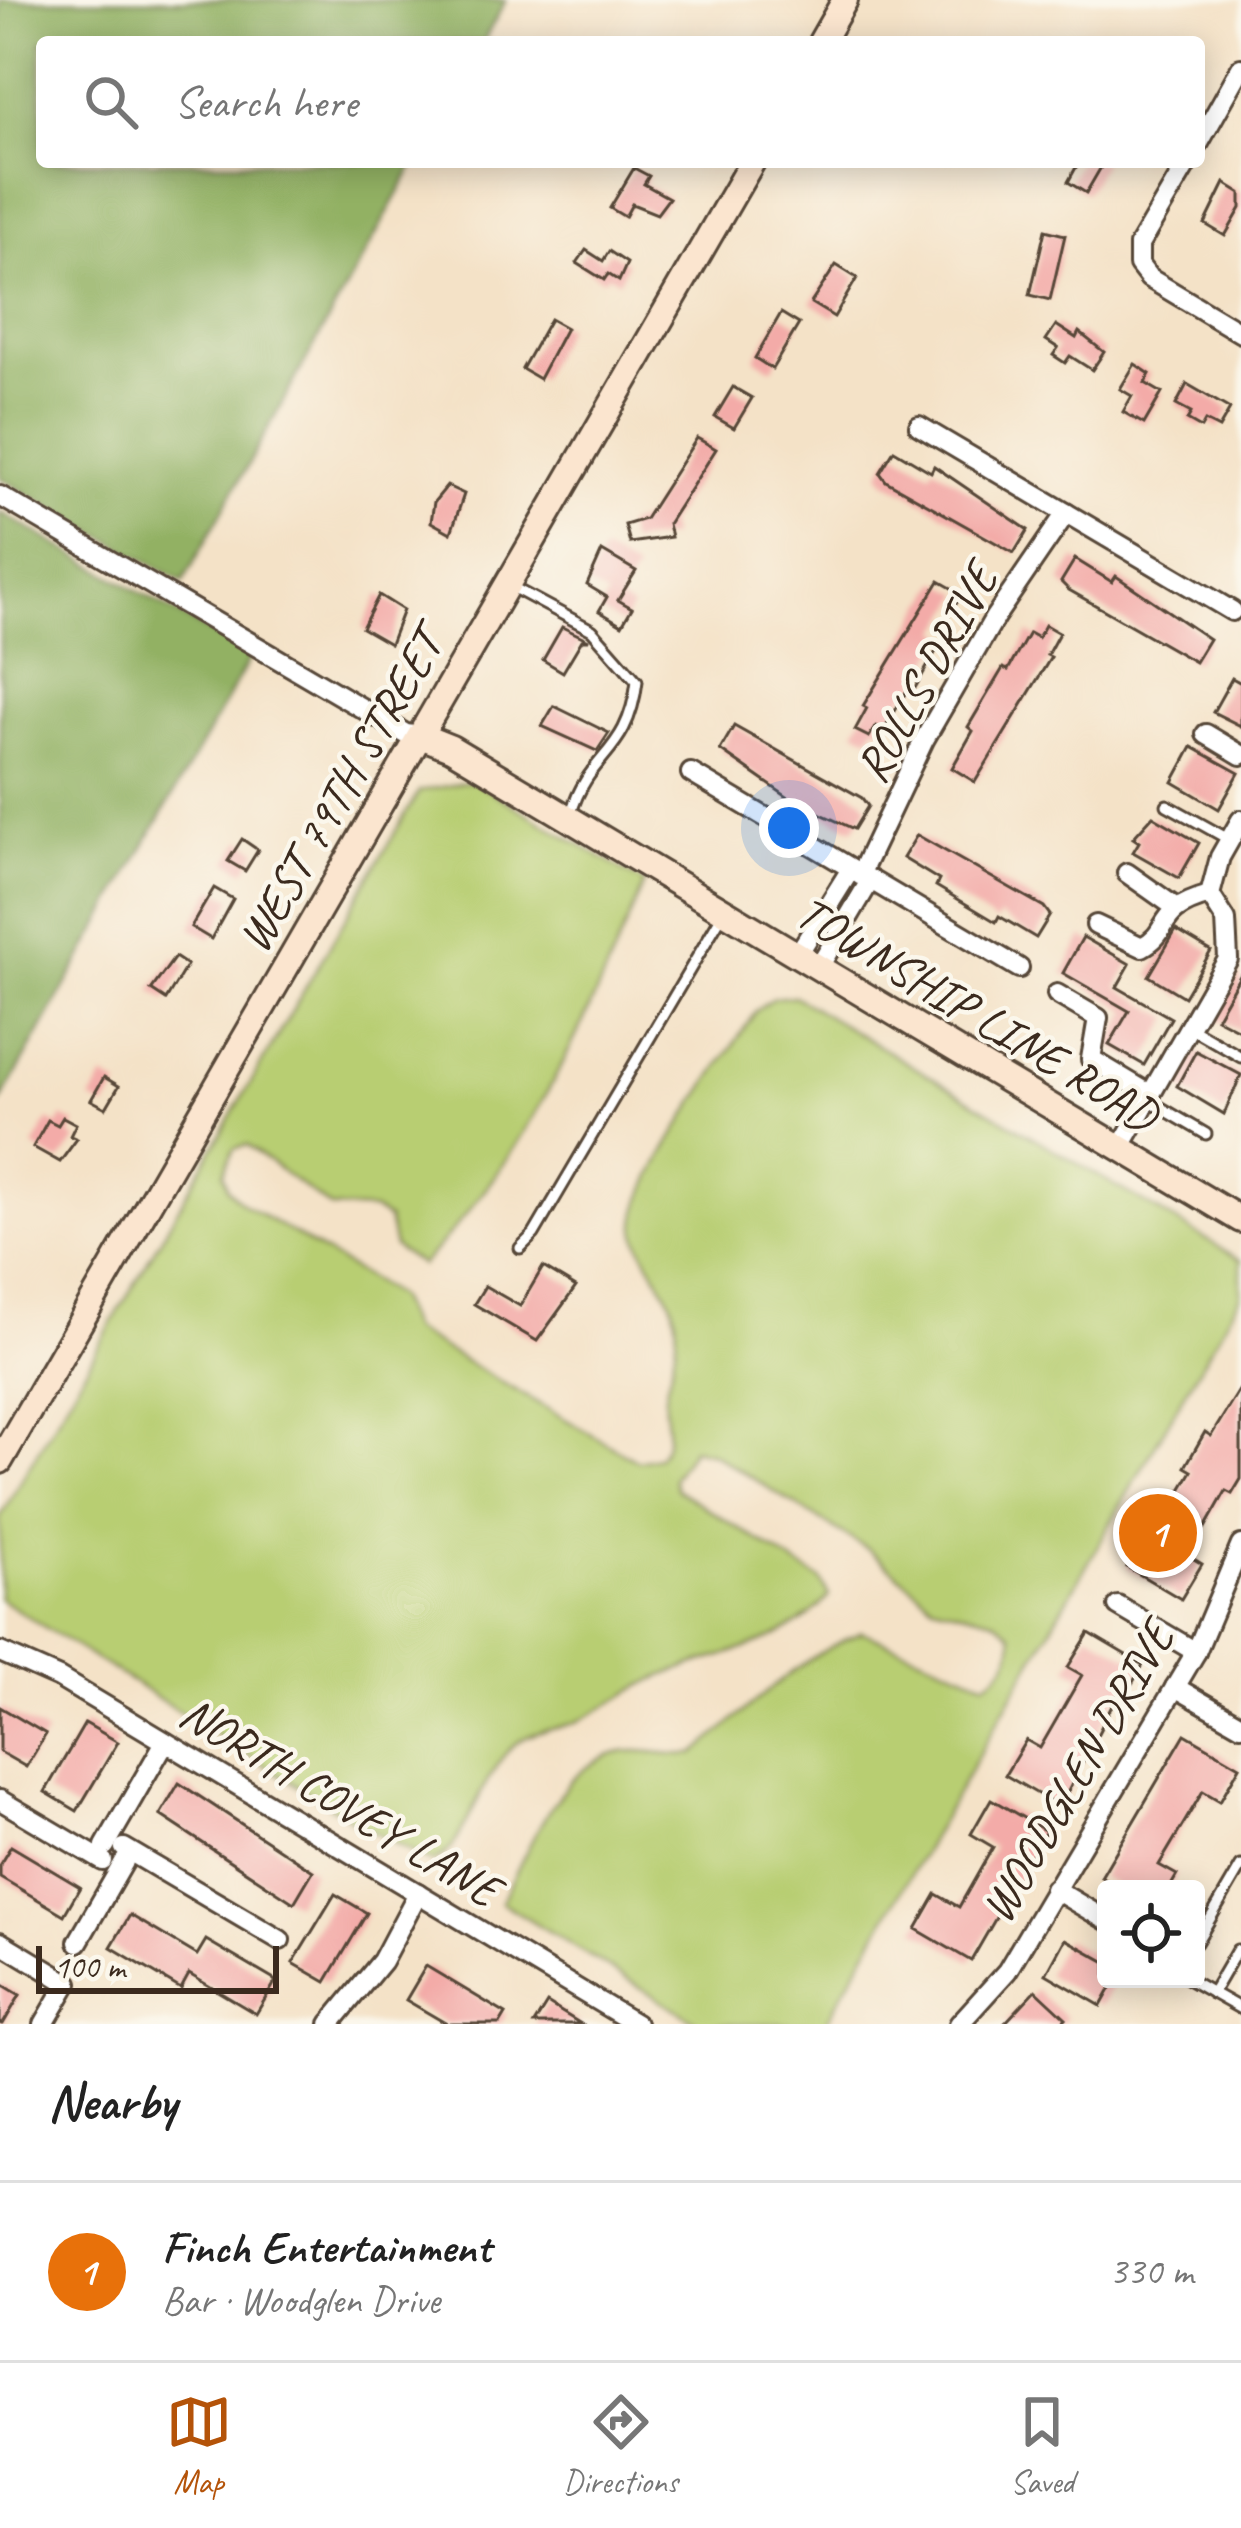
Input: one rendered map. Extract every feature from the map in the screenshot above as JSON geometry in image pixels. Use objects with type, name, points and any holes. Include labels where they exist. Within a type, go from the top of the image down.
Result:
[{"type":"main road","points":[[824,36],[845,0]]},
{"type":"main road","name":"WEST 79TH STREET","points":[[0,1461],[749,168]]},
{"type":"main road","name":"TOWNSHIP LINE ROAD","points":[[421,736],[434,738],[1241,1220]]},
{"type":"street","points":[[1205,132],[1241,68]]},
{"type":"street","points":[[1184,168],[1139,245],[1139,265],[1149,278],[1241,333]]},
{"type":"street","points":[[919,427],[1232,610]]},
{"type":"street","points":[[0,496],[406,734],[421,736]]},
{"type":"street","name":"ROLLS DRIVE","points":[[808,960],[861,875],[924,740],[995,617],[1066,513]]},
{"type":"street","points":[[1206,734],[1241,755]]},
{"type":"street","points":[[691,773],[1018,968]]},
{"type":"street","points":[[1210,895],[1241,820]]},
{"type":"street","points":[[1127,874],[1175,907]]},
{"type":"street","points":[[1096,925],[1142,947],[1175,907],[1210,895]]},
{"type":"street","points":[[1120,1148],[1189,1027],[1234,963],[1233,911],[1210,895]]},
{"type":"street","points":[[1057,994],[1098,1018],[1089,1050],[1094,1062],[1149,1097]]},
{"type":"street","name":"WOODGLEN DRIVE","points":[[959,2024],[1006,1971],[1196,1652],[1241,1545]]},
{"type":"street","points":[[1118,1606],[1196,1652]]},
{"type":"street","name":"NORTH COVEY LANE","points":[[0,1652],[46,1671],[629,2022]]},
{"type":"street","points":[[1175,1687],[1241,1725]]},
{"type":"street","points":[[78,1942],[165,1742]]},
{"type":"street","points":[[0,1800],[280,1940]]},
{"type":"street","points":[[1054,1889],[1097,1914]]},
{"type":"street","points":[[330,2024],[382,1960],[418,1893]]},
{"type":"street","points":[[0,1942],[68,1983],[44,2024]]},
{"type":"lane","points":[[507,585],[551,604],[592,630],[637,681],[626,733],[615,751],[592,767],[569,818]]},
{"type":"lane","points":[[1167,805],[1230,839]]},
{"type":"lane","points":[[520,1248],[534,1234],[724,910]]},
{"type":"lane","points":[[1189,1027],[1241,1057]]},
{"type":"lane","points":[[1149,1097],[1206,1134]]},
{"type":"lane","points":[[1205,1928],[1241,1866]]},
{"type":"lane","points":[[1212,1993],[1240,1948]]},
{"type":"lane","points":[[1203,1988],[1241,2009]]},
{"type":"green space","points":[[0,0],[506,0],[486,36],[36,36],[36,168],[413,168],[183,582],[0,478]]},
{"type":"green space","points":[[0,512],[251,656],[0,1103]]},
{"type":"green space","points":[[473,781],[644,883],[576,1036],[523,1133],[459,1223],[421,1265],[394,1247],[388,1219],[373,1210],[331,1208],[247,1145],[234,1149],[223,1173],[228,1189],[242,1203],[397,1298],[411,1330],[638,1461],[658,1457],[666,1441],[665,1395],[677,1327],[672,1304],[638,1239],[639,1209],[665,1152],[756,1011],[773,998],[794,996],[1241,1260],[1241,1295],[825,2024],[700,2024],[501,1902],[544,1818],[573,1779],[591,1765],[632,1751],[694,1754],[794,1671],[838,1643],[862,1632],[986,1682],[1010,1656],[1012,1634],[994,1619],[933,1604],[869,1550],[712,1453],[692,1448],[673,1478],[676,1489],[821,1580],[829,1596],[812,1614],[769,1639],[671,1673],[576,1722],[524,1738],[496,1766],[457,1840],[433,1862],[363,1827],[0,1599],[0,1517],[419,791]]},
{"type":"building","points":[[634,168],[649,176],[644,184],[669,198],[657,214],[632,204],[625,217],[610,208]]},
{"type":"building","points":[[1076,168],[1101,168],[1086,193],[1068,182]]},
{"type":"building","points":[[1225,183],[1241,193],[1241,208],[1225,236],[1205,224]]},
{"type":"building","points":[[1045,230],[1065,235],[1050,300],[1030,295]]},
{"type":"building","points":[[586,250],[603,261],[609,251],[627,263],[619,281],[608,274],[604,280],[577,263]]},
{"type":"building","points":[[836,265],[857,278],[834,317],[811,303]]},
{"type":"building","points":[[781,313],[799,324],[772,369],[755,358]]},
{"type":"building","points":[[550,319],[566,328],[539,379],[522,369]]},
{"type":"building","points":[[1056,325],[1076,338],[1079,332],[1104,352],[1092,370],[1070,356],[1065,363],[1053,355],[1058,348],[1046,340]]},
{"type":"building","points":[[1135,364],[1150,374],[1145,383],[1162,393],[1144,424],[1123,412],[1132,396],[1120,389]]},
{"type":"building","points":[[1187,384],[1230,409],[1219,428],[1205,421],[1201,428],[1187,420],[1191,413],[1176,405]]},
{"type":"building","points":[[733,387],[752,398],[734,428],[715,417]]},
{"type":"building","points":[[697,438],[716,449],[668,524],[671,537],[630,543],[625,525],[645,519]]},
{"type":"building","points":[[894,450],[931,472],[934,466],[1028,530],[1014,553],[886,481],[880,473]]},
{"type":"building","points":[[447,486],[464,494],[451,533],[431,522],[434,502]]},
{"type":"building","points":[[602,551],[636,571],[618,600],[632,608],[622,625],[599,611],[607,597],[587,585]]},
{"type":"building","points":[[1075,559],[1112,582],[1116,576],[1209,639],[1195,662],[1069,590],[1061,582]]},
{"type":"building","points":[[939,581],[962,594],[940,631],[946,634],[911,695],[906,692],[884,730],[876,726],[869,737],[855,730],[867,708],[863,706]]},
{"type":"building","points":[[379,595],[403,610],[390,644],[362,628]]},
{"type":"building","points":[[1045,625],[1059,633],[1047,655],[1051,657],[975,782],[952,768],[973,731],[968,727],[1029,633],[1038,638]]},
{"type":"building","points":[[562,627],[589,640],[582,640],[563,672],[543,660]]},
{"type":"building","points":[[1232,678],[1241,683],[1241,726],[1213,712]]},
{"type":"building","points":[[554,706],[609,733],[597,751],[542,726]]},
{"type":"building","points":[[734,726],[862,798],[868,806],[854,829],[793,801],[720,750]]},
{"type":"building","points":[[1192,747],[1239,773],[1219,809],[1173,782]]},
{"type":"building","points":[[1153,816],[1199,843],[1179,878],[1133,852],[1139,842],[1133,838]]},
{"type":"building","points":[[917,835],[1044,907],[1050,915],[1036,938],[999,916],[996,922],[936,886],[939,880],[903,858]]},
{"type":"building","points":[[242,839],[258,850],[245,871],[228,861]]},
{"type":"building","points":[[214,888],[233,899],[211,939],[191,927]]},
{"type":"building","points":[[1176,930],[1211,951],[1184,997],[1149,976]]},
{"type":"building","points":[[1083,937],[1130,964],[1117,987],[1171,1018],[1144,1065],[1109,1045],[1129,1011],[1063,973]]},
{"type":"building","points":[[175,957],[187,965],[166,1000],[151,990]]},
{"type":"building","points":[[1241,974],[1241,1031],[1216,1018]]},
{"type":"building","points":[[1196,1051],[1241,1075],[1224,1114],[1177,1086]]},
{"type":"building","points":[[104,1077],[119,1086],[106,1108],[91,1100]]},
{"type":"building","points":[[63,1117],[76,1124],[70,1136],[77,1139],[60,1162],[33,1147],[48,1120],[58,1125]]},
{"type":"building","points":[[543,1267],[576,1287],[537,1341],[474,1304],[485,1286],[520,1306]]},
{"type":"building","points":[[1241,1387],[1241,1479],[1232,1494],[1226,1491],[1189,1556],[1202,1564],[1181,1599],[1127,1567],[1147,1532],[1154,1536],[1192,1471],[1185,1467],[1205,1432],[1211,1436]]},
{"type":"building","points":[[1089,1633],[1143,1665],[1123,1699],[1117,1696],[1060,1807],[1005,1775],[1026,1740],[1040,1748],[1082,1675],[1068,1667]]},
{"type":"building","points":[[0,1707],[46,1734],[26,1767],[0,1752]]},
{"type":"building","points":[[85,1723],[118,1742],[77,1811],[45,1792]]},
{"type":"building","points":[[1185,1734],[1240,1766],[1220,1801],[1203,1791],[1159,1865],[1177,1875],[1174,1880],[1101,1877]]},
{"type":"building","points":[[179,1783],[313,1871],[294,1903],[160,1815]]},
{"type":"building","points":[[991,1799],[1046,1831],[971,1961],[916,1929],[936,1894],[959,1907],[993,1847],[971,1834]]},
{"type":"building","points":[[11,1846],[80,1887],[64,1915],[0,1877],[0,1864]]},
{"type":"building","points":[[335,1894],[367,1913],[326,1982],[293,1963]]},
{"type":"building","points":[[130,1915],[197,1955],[206,1940],[276,1981],[256,2014],[189,1974],[181,1989],[111,1947]]},
{"type":"building","points":[[1065,1939],[1097,1957],[1097,1988],[1111,1988],[1101,2006],[1046,1974]]},
{"type":"building","points":[[426,1966],[506,2014],[500,2024],[447,2024],[406,2000]]},
{"type":"building","points":[[0,1983],[20,1995],[3,2024],[0,2024]]},
{"type":"building","points":[[1036,1990],[1066,2018],[1060,2024],[1004,2024]]},
{"type":"building","points":[[547,2003],[581,2024],[534,2024]]},
{"type":"place","name":"Finch Entertainment","points":[[1158,1533]]}]
